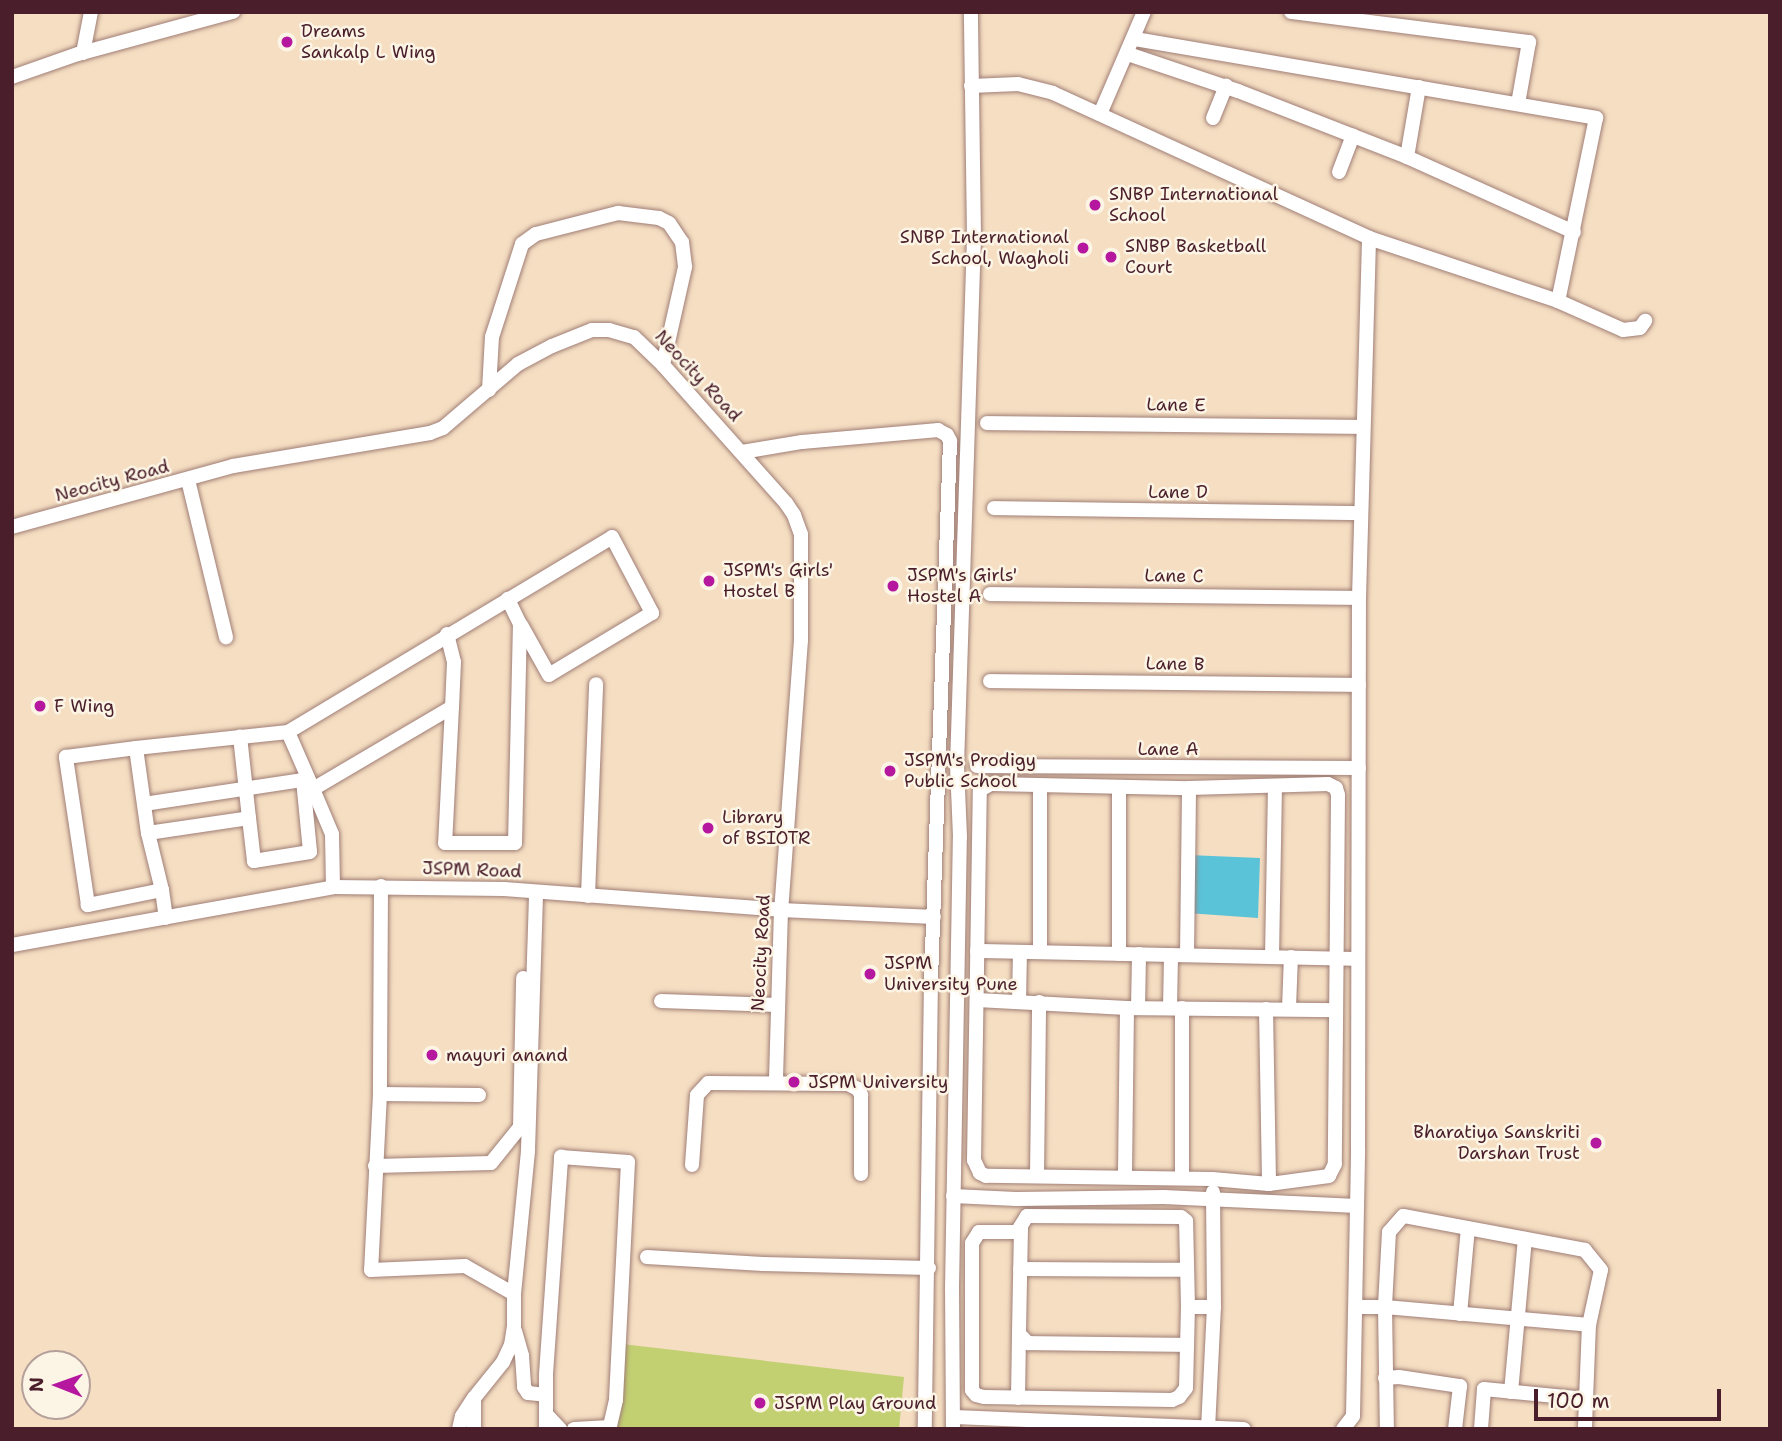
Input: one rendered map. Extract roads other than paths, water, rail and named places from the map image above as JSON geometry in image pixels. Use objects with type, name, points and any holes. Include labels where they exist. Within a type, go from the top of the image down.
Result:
[{"type":"street","points":[[83,53],[92,12]]},
{"type":"street","points":[[12,77],[83,53],[233,12]]},
{"type":"street","points":[[971,12],[974,236],[957,766],[960,837],[952,1289],[954,1423],[1244,1429]]},
{"type":"street","points":[[1100,114],[1135,39],[1144,12]]},
{"type":"street","points":[[1291,12],[1530,42],[1518,104]]},
{"type":"street","points":[[1135,39],[1596,118],[1558,301]]},
{"type":"street","points":[[1128,54],[1226,86],[1408,157],[1574,232]]},
{"type":"street","points":[[971,86],[1007,83],[1031,86],[1100,114],[1369,238],[1558,301],[1623,330],[1640,328],[1645,321]]},
{"type":"street","points":[[1213,118],[1226,86]]},
{"type":"street","points":[[1408,157],[1419,87]]},
{"type":"street","points":[[1339,172],[1353,136]]},
{"type":"street","points":[[489,390],[492,337],[522,244],[536,234],[618,213],[659,218],[669,223],[682,242],[685,267],[663,365]]},
{"type":"street","points":[[1343,1429],[1353,1416],[1356,1307],[1359,598],[1369,238]]},
{"type":"street","name":"Neocity Road","points":[[12,527],[233,466],[430,433],[443,428],[518,364],[592,330],[609,330],[634,337],[742,452],[794,515],[803,550],[800,652],[781,910],[776,1083]]},
{"type":"street","name":"Lane E","points":[[988,423],[1363,427]]},
{"type":"street","points":[[742,452],[802,442],[938,430],[947,435],[950,441],[934,917],[925,1429]]},
{"type":"street","points":[[188,480],[226,636]]},
{"type":"street","name":"Lane D","points":[[995,508],[1361,513]]},
{"type":"street","points":[[162,890],[89,905],[66,757],[288,732],[447,634],[612,537],[652,613],[549,675],[508,599]]},
{"type":"street","name":"Lane C","points":[[990,594],[1359,598]]},
{"type":"street","points":[[447,634],[454,662],[444,843],[515,843],[520,624]]},
{"type":"street","name":"Lane B","points":[[990,681],[1359,685]]},
{"type":"street","points":[[588,896],[596,684]]},
{"type":"street","points":[[144,804],[247,788],[308,782],[452,706]]},
{"type":"street","points":[[288,732],[332,834],[333,887]]},
{"type":"street","points":[[240,736],[254,861],[310,852],[308,782]]},
{"type":"street","points":[[136,748],[148,833],[166,918]]},
{"type":"street","name":"Lane A","points":[[977,766],[1359,768]]},
{"type":"street","points":[[991,784],[1119,788],[1275,786],[1328,784],[1336,788],[1333,1171],[1324,1180],[1269,1184],[1182,1178],[986,1176],[976,1167],[980,790],[991,784]]},
{"type":"street","points":[[1040,786],[1040,952]]},
{"type":"street","points":[[1272,957],[1275,786]]},
{"type":"street","points":[[1119,788],[1119,954]]},
{"type":"street","points":[[1187,955],[1189,788]]},
{"type":"street","points":[[148,833],[249,818]]},
{"type":"street","points":[[381,886],[380,1094],[375,1166],[375,1249],[371,1270],[465,1266],[514,1294]]},
{"type":"street","name":"JSPM Road","points":[[12,945],[333,887],[381,886],[536,893],[781,910],[934,917]]},
{"type":"street","points":[[459,1429],[462,1416],[503,1362],[514,1326],[514,1294],[528,1150],[536,893]]},
{"type":"street","points":[[977,951],[1358,959]]},
{"type":"street","points":[[1019,1002],[1020,952]]},
{"type":"street","points":[[1125,1177],[1133,1008],[1139,954]]},
{"type":"street","points":[[1171,955],[1176,1008],[1182,1178]]},
{"type":"street","points":[[1289,1008],[1291,957]]},
{"type":"street","points":[[957,977],[977,978]]},
{"type":"street","points":[[375,1166],[491,1163],[520,1127],[523,978]]},
{"type":"street","points":[[977,1000],[1133,1008],[1335,1010]]},
{"type":"street","points":[[661,1001],[778,1005]]},
{"type":"street","points":[[1037,1176],[1039,1002]]},
{"type":"street","points":[[1266,1009],[1269,1184]]},
{"type":"street","points":[[692,1166],[698,1095],[708,1083],[848,1084],[858,1089],[861,1174]]},
{"type":"street","points":[[380,1094],[479,1095]]},
{"type":"street","points":[[560,1429],[546,1421],[545,1395],[561,1157],[628,1162],[616,1400],[610,1427],[575,1429]]},
{"type":"street","points":[[1079,1177],[1081,1198]]},
{"type":"street","points":[[1208,1428],[1214,1307],[1212,1179]]},
{"type":"street","points":[[953,1195],[1213,1199],[1356,1206]]},
{"type":"street","points":[[1387,1429],[1385,1307],[1389,1232],[1403,1216],[1585,1250],[1601,1270],[1589,1325],[1585,1429]]},
{"type":"street","points":[[1018,1398],[1023,1217],[1181,1217],[1186,1221],[1188,1307],[1186,1388],[1179,1397],[1172,1400],[1018,1398],[976,1395],[970,1384],[972,1242],[979,1232],[1013,1233],[1021,1228]]},
{"type":"street","points":[[1460,1314],[1468,1228]]},
{"type":"street","points":[[1511,1392],[1525,1239]]},
{"type":"street","points":[[647,1257],[763,1264],[929,1268]]},
{"type":"street","points":[[1020,1269],[1187,1270]]},
{"type":"street","points":[[1188,1307],[1214,1307]]},
{"type":"street","points":[[1356,1307],[1385,1307],[1589,1325]]},
{"type":"street","points":[[514,1326],[522,1356],[524,1387],[528,1394],[545,1395]]},
{"type":"street","points":[[1019,1334],[1034,1344],[1187,1345]]},
{"type":"street","points":[[1385,1378],[1399,1377],[1586,1399]]},
{"type":"street","points":[[1455,1429],[1460,1386]]},
{"type":"street","points":[[1481,1429],[1484,1389]]},
{"type":"street","points":[[474,1398],[474,1429]]},
{"type":"water","points":[[1188,855],[1260,858],[1258,918],[1187,913]]},
{"type":"place","name":"Dreams Sankalp L Wing","points":[[287,42]]},
{"type":"place","name":"SNBP International School","points":[[1095,205]]},
{"type":"place","name":"SNBP International School, Wagholi","points":[[1083,248]]},
{"type":"place","name":"SNBP Basketball Court","points":[[1111,257]]},
{"type":"place","name":"JSPM's Girls' Hostel B","points":[[709,581]]},
{"type":"place","name":"JSPM's Girls' Hostel A","points":[[893,586]]},
{"type":"place","name":"F Wing","points":[[40,706]]},
{"type":"place","name":"JSPM's Prodigy Public School","points":[[890,771]]},
{"type":"place","name":"Library of BSIOTR","points":[[708,828]]},
{"type":"place","name":"JSPM University Pune","points":[[870,974]]},
{"type":"place","name":"mayuri anand","points":[[432,1055]]},
{"type":"place","name":"JSPM University","points":[[794,1082]]},
{"type":"place","name":"Bharatiya Sanskriti Darshan Trust","points":[[1596,1143]]},
{"type":"place","name":"JSPM Play Ground","points":[[760,1403]]}]
